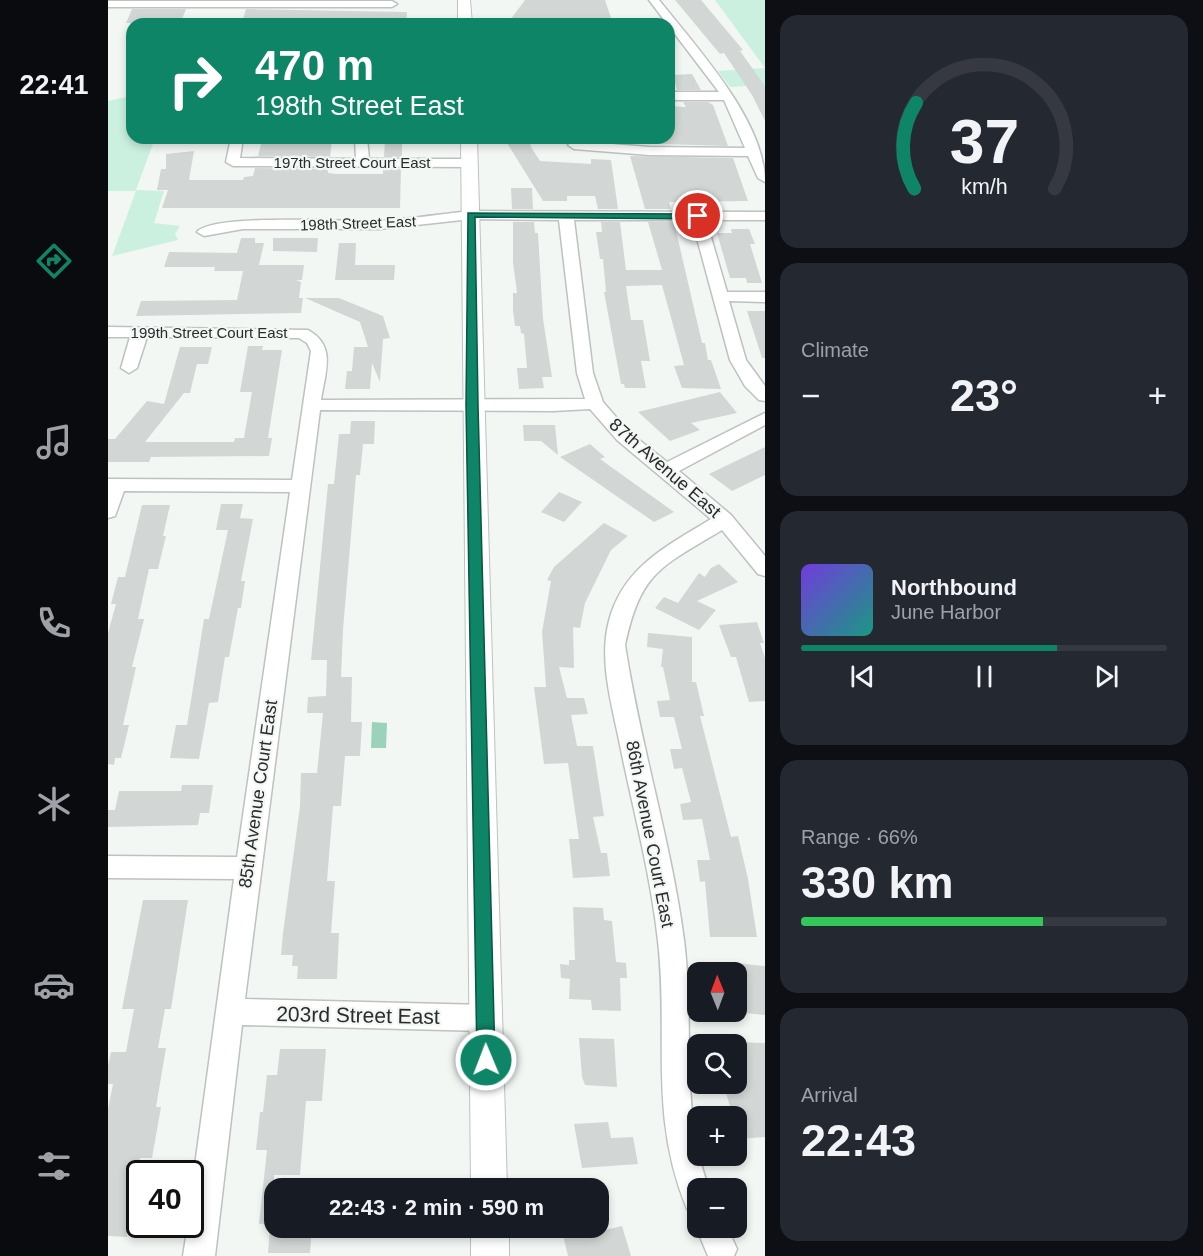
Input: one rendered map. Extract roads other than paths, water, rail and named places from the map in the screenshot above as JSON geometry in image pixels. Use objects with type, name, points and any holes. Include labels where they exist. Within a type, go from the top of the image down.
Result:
[{"type":"street","points":[[464,0],[465,18]]},
{"type":"street","points":[[654,0],[666,18]]},
{"type":"street","points":[[108,4],[220,2],[392,4]]},
{"type":"street","points":[[675,30],[728,96],[765,178]]},
{"type":"street","points":[[675,96],[728,96]]},
{"type":"street","name":"197th Street Court East","points":[[236,144],[233,162],[363,162],[470,151]]},
{"type":"street","points":[[362,144],[363,162]]},
{"type":"street","points":[[574,145],[649,151],[754,152]]},
{"type":"street","points":[[470,151],[472,405],[489,1178]]},
{"type":"street","name":"198th Street East","points":[[204,232],[243,225],[380,225],[471,215],[765,216]]},
{"type":"street","name":"87th Avenue East","points":[[566,216],[585,373],[596,403],[623,436],[667,470],[724,520],[765,569]]},
{"type":"street","points":[[698,216],[738,360],[751,382],[765,396]]},
{"type":"street","points":[[719,296],[765,297]]},
{"type":"street","name":"199th Street Court East","points":[[108,332],[309,335]]},
{"type":"street","points":[[129,368],[140,332]]},
{"type":"street","name":"85th Avenue Court East","points":[[199,1256],[248,868],[319,351],[309,335]]},
{"type":"street","points":[[312,405],[553,406],[596,403]]},
{"type":"street","points":[[667,470],[765,418]]},
{"type":"street","points":[[108,512],[112,485],[301,486]]},
{"type":"street","name":"86th Avenue Court East","points":[[692,1178],[682,1148],[675,1083],[672,944],[618,678],[614,645],[620,615],[630,590],[646,570],[673,549],[724,520]]},
{"type":"street","points":[[108,867],[248,868]]},
{"type":"street","name":"203rd Street East","points":[[231,1012],[485,1018]]},
{"type":"street","points":[[489,1238],[490,1256]]}]
